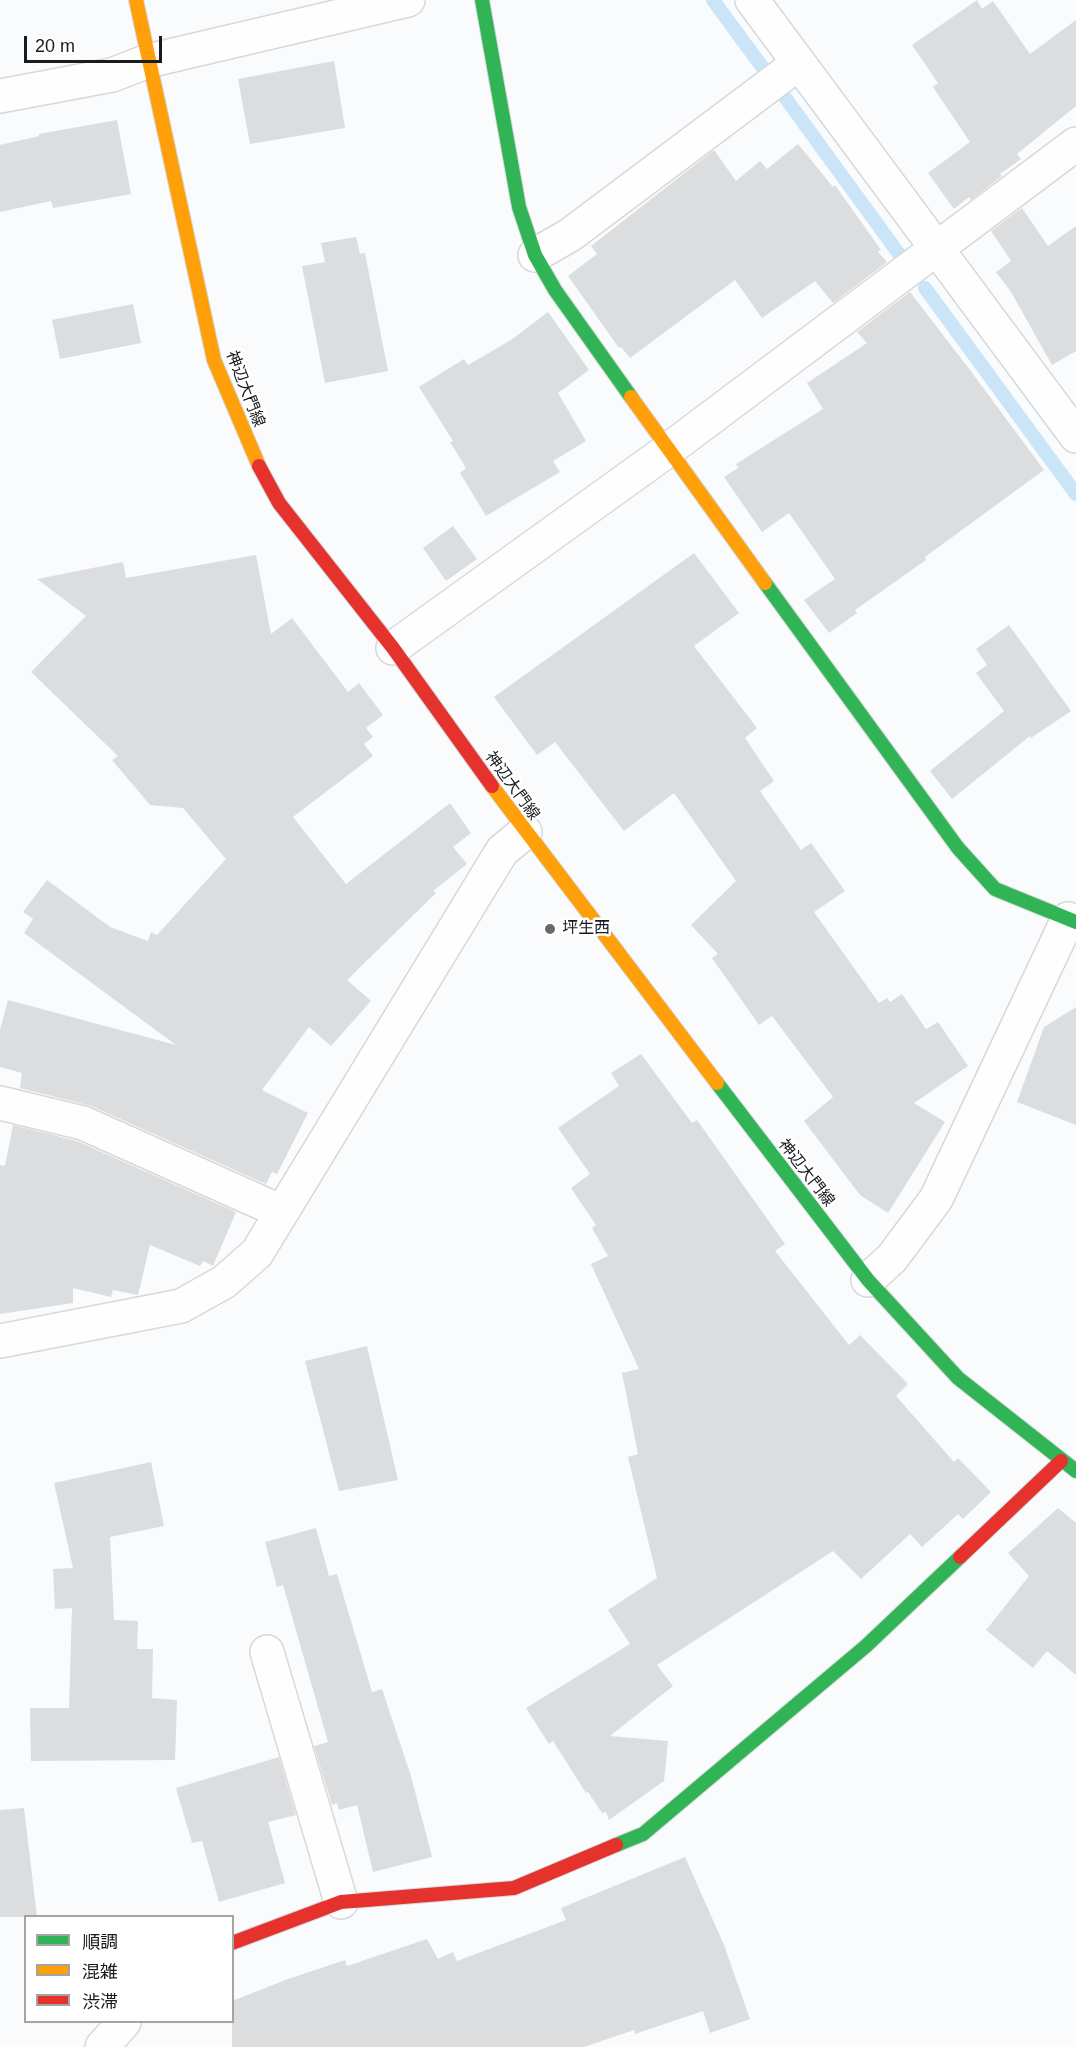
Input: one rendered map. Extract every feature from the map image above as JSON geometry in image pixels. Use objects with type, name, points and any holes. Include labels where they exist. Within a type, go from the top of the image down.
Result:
[{"type":"street","name":"神辺大門線","points":[[136,0],[214,360],[244,433],[279,503],[393,648],[525,832],[868,1280],[958,1378],[1060,1461],[1076,1471]]},
{"type":"street","points":[[0,96],[112,75],[148,61],[408,0]]},
{"type":"street","points":[[482,0],[519,207],[535,255],[555,290],[668,450],[958,848],[995,889],[1072,921],[936,1199],[892,1257],[868,1280]]},
{"type":"street","points":[[752,0],[1076,436]]},
{"type":"street","points":[[535,255],[570,235],[799,63]]},
{"type":"street","points":[[393,648],[668,450],[1076,144]]},
{"type":"street","points":[[0,1341],[181,1306],[224,1282],[257,1253],[502,851],[525,832]]},
{"type":"street","points":[[0,1103],[83,1123],[282,1212]]},
{"type":"street","points":[[234,1942],[340,1902],[514,1888],[643,1834],[866,1646],[1060,1461]]},
{"type":"street","points":[[267,1652],[340,1902]]},
{"type":"street","points":[[102,2047],[123,2023]]},
{"type":"building","points":[[977,0],[982,9],[993,1],[1030,54],[1076,20],[1076,106],[1017,154],[1021,159],[1000,174],[1002,176],[971,200],[969,197],[954,209],[928,173],[970,142],[933,87],[938,83],[912,45]]},
{"type":"building","points":[[334,61],[345,128],[250,144],[238,79]]},
{"type":"building","points":[[117,120],[131,194],[53,208],[51,201],[0,212],[0,145],[39,136],[39,134]]},
{"type":"building","points":[[798,144],[833,187],[835,185],[881,250],[878,252],[887,262],[833,303],[815,281],[762,318],[735,280],[630,358],[621,347],[619,348],[568,276],[597,254],[591,246],[714,150],[736,181],[760,161],[767,169]]},
{"type":"building","points":[[1022,208],[1048,246],[1076,226],[1076,351],[1052,365],[1011,292],[996,272],[1011,261],[991,231]]},
{"type":"building","points":[[356,237],[360,254],[365,253],[388,371],[325,383],[302,266],[325,262],[321,243]]},
{"type":"building","points":[[910,292],[1044,470],[925,557],[926,560],[855,610],[857,613],[829,633],[804,600],[835,579],[789,513],[762,532],[724,477],[738,468],[736,464],[823,409],[807,383],[867,343],[857,332]]},
{"type":"building","points":[[133,304],[141,343],[60,359],[52,320]]},
{"type":"building","points":[[548,312],[589,370],[558,393],[586,441],[553,461],[560,472],[486,516],[460,473],[466,468],[450,442],[453,441],[419,387],[464,359],[468,365],[511,340]]},
{"type":"building","points":[[453,526],[477,559],[446,581],[423,548]]},
{"type":"building","points":[[694,553],[739,613],[694,646],[757,728],[745,738],[774,781],[760,791],[801,850],[811,843],[845,891],[814,912],[879,1003],[887,998],[890,1002],[902,994],[926,1029],[938,1022],[968,1066],[914,1103],[945,1122],[888,1213],[860,1195],[804,1121],[833,1097],[772,1016],[759,1025],[712,958],[718,954],[691,925],[736,881],[674,793],[624,831],[555,742],[537,755],[494,697]]},
{"type":"building","points":[[256,555],[271,634],[292,618],[348,692],[359,683],[383,715],[366,728],[373,737],[364,744],[373,756],[293,817],[346,884],[450,803],[471,833],[453,847],[467,864],[433,891],[436,893],[347,980],[371,1001],[331,1046],[309,1027],[262,1090],[308,1113],[277,1174],[272,1172],[266,1184],[91,1106],[20,1088],[22,1073],[0,1067],[0,1030],[8,1000],[176,1045],[24,933],[33,919],[23,912],[47,880],[110,927],[148,941],[151,932],[157,935],[226,859],[183,808],[150,805],[112,760],[118,756],[31,672],[86,616],[37,579],[123,562],[126,578]]},
{"type":"building","points":[[1009,625],[1071,711],[1031,738],[1030,736],[952,799],[930,771],[1004,711],[976,673],[987,665],[976,649]]},
{"type":"building","points":[[1076,1007],[1076,1125],[1017,1102],[1044,1027]]},
{"type":"building","points":[[641,1054],[692,1123],[697,1120],[785,1244],[775,1251],[849,1345],[860,1335],[908,1384],[896,1396],[954,1462],[958,1458],[991,1492],[963,1519],[958,1514],[922,1547],[910,1534],[861,1579],[833,1551],[657,1665],[673,1686],[610,1736],[668,1741],[664,1781],[609,1820],[606,1812],[602,1813],[588,1792],[586,1793],[553,1741],[549,1744],[526,1708],[630,1644],[608,1610],[657,1578],[628,1457],[638,1454],[622,1373],[639,1369],[591,1264],[608,1256],[592,1228],[596,1225],[571,1188],[590,1174],[558,1128],[619,1086],[611,1073]]},
{"type":"building","points":[[13,1125],[77,1141],[236,1212],[213,1266],[203,1261],[200,1266],[150,1245],[138,1295],[113,1290],[111,1297],[73,1288],[73,1303],[0,1314],[0,1165],[5,1166]]},
{"type":"building","points":[[367,1346],[398,1480],[339,1491],[305,1361]]},
{"type":"building","points":[[151,1462],[164,1526],[110,1537],[114,1620],[138,1621],[137,1649],[153,1649],[152,1698],[177,1700],[175,1760],[31,1761],[30,1708],[69,1708],[72,1608],[55,1609],[53,1569],[73,1568],[54,1483]]},
{"type":"building","points":[[1058,1508],[1076,1523],[1076,1675],[1047,1651],[1033,1668],[986,1630],[1029,1576],[1008,1553]]},
{"type":"building","points":[[316,1528],[329,1576],[337,1574],[372,1692],[382,1689],[411,1776],[432,1857],[373,1872],[357,1805],[339,1810],[337,1803],[332,1805],[314,1746],[328,1742],[283,1585],[277,1587],[265,1542]]},
{"type":"building","points":[[279,1757],[296,1815],[268,1822],[285,1883],[219,1902],[202,1841],[192,1843],[176,1788]]},
{"type":"building","points":[[24,1808],[37,1915],[0,1917],[0,1810]]},
{"type":"building","points":[[685,1857],[724,1945],[750,2019],[710,2033],[703,2011],[635,2034],[634,2030],[584,2047],[232,2047],[234,2000],[345,1960],[347,1966],[427,1939],[438,1959],[453,1952],[457,1961],[566,1920],[561,1908]]},
{"type":"waterway","points":[[713,0],[763,68]]},
{"type":"waterway","points":[[784,96],[899,254]]},
{"type":"waterway","points":[[925,288],[1076,494]]},
{"type":"traffic: fast","points":[[482,0],[519,207],[535,255],[555,290],[631,397]]},
{"type":"traffic: fast","points":[[765,583],[958,848],[995,889],[1076,922]]},
{"type":"traffic: fast","points":[[717,1083],[868,1280],[958,1378],[1076,1471]]},
{"type":"traffic: fast","points":[[616,1845],[643,1834],[866,1646],[960,1557]]},
{"type":"traffic: slow","points":[[136,0],[214,360],[259,466]]},
{"type":"traffic: slow","points":[[631,397],[765,583]]},
{"type":"traffic: slow","points":[[492,786],[717,1083]]},
{"type":"traffic: jam","points":[[259,466],[279,503],[393,648],[492,786]]},
{"type":"traffic: jam","points":[[960,1557],[1061,1461]]},
{"type":"traffic: jam","points":[[234,1942],[341,1902],[514,1888],[616,1845]]},
{"type":"place","name":"坪生西","points":[[550,929]]}]
